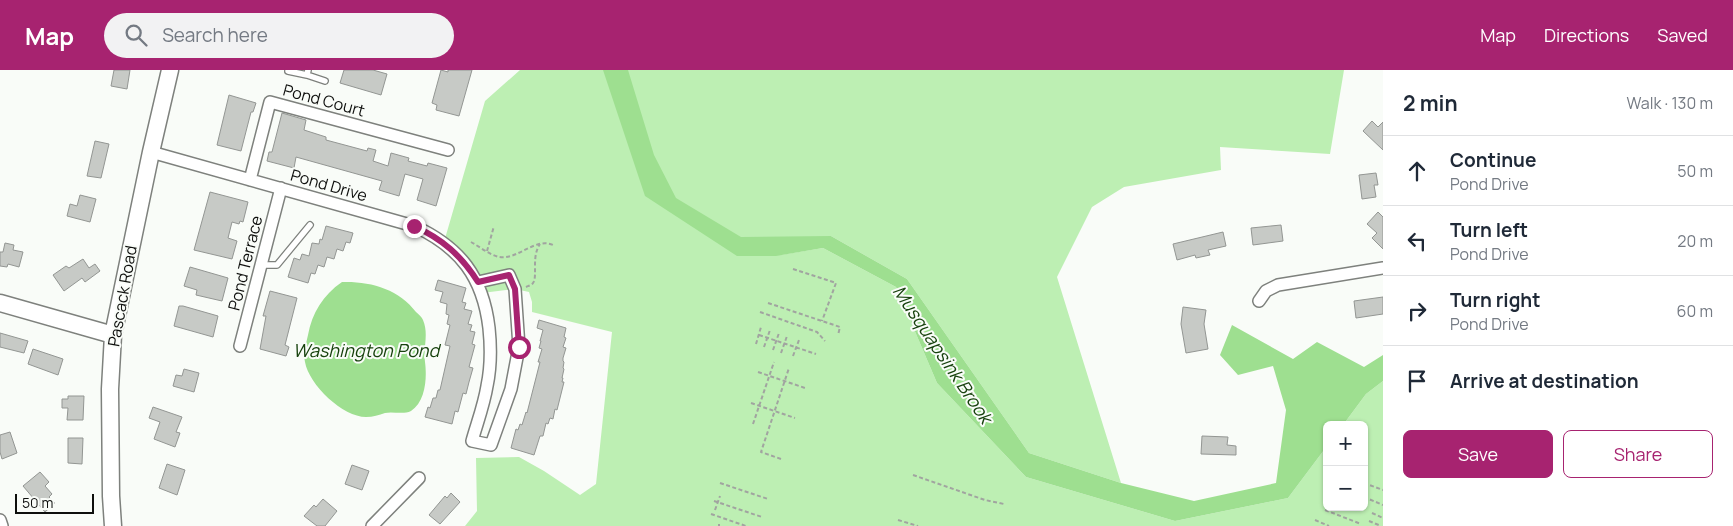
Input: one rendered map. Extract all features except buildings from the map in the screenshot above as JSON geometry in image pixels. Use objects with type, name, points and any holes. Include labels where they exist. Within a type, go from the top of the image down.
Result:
[{"type":"main road","name":"Pascack Road","points":[[113,526],[110,389],[113,335],[170,70]]},
{"type":"main road","points":[[0,303],[113,335]]},
{"type":"street","name":"Pond Court","points":[[250,180],[270,102],[448,150]]},
{"type":"street","name":"Pond Drive","points":[[151,152],[414,226],[430,233],[456,253],[478,282],[487,314],[490,362],[485,398],[472,441],[491,445],[511,389],[519,347],[515,289],[509,275],[478,282]]},
{"type":"street","name":"Pond Terrace","points":[[240,346],[281,188]]},
{"type":"street","points":[[1259,301],[1266,290],[1278,286],[1383,268]]},
{"type":"street","points":[[372,526],[419,478]]},
{"type":"street","points":[[0,520],[2,526]]},
{"type":"lane","points":[[288,72],[307,73],[325,81]]},
{"type":"lane","points":[[261,266],[277,265],[310,225]]},
{"type":"path","points":[[487,251],[494,226]]},
{"type":"path","points":[[471,242],[503,258],[540,244],[553,245]]},
{"type":"path","points":[[526,287],[532,285],[534,281],[534,258],[540,244]]},
{"type":"path","points":[[793,269],[836,283],[822,321]]},
{"type":"path","points":[[768,302],[840,327],[838,335]]},
{"type":"path","points":[[760,312],[817,332],[825,341]]},
{"type":"path","points":[[756,344],[761,327]]},
{"type":"path","points":[[764,347],[770,330]]},
{"type":"path","points":[[773,350],[779,333]]},
{"type":"path","points":[[759,335],[816,354]]},
{"type":"path","points":[[781,353],[787,336]]},
{"type":"path","points":[[793,356],[799,340]]},
{"type":"path","points":[[753,424],[774,362]]},
{"type":"path","points":[[781,459],[761,452],[789,368]]},
{"type":"path","points":[[758,372],[805,388]]},
{"type":"path","points":[[751,403],[795,418]]},
{"type":"path","points":[[913,475],[986,500],[1004,504]]},
{"type":"path","points":[[720,483],[768,499]]},
{"type":"path","points":[[1368,484],[1383,490]]},
{"type":"path","points":[[715,510],[720,496]]},
{"type":"path","points":[[1368,499],[1383,505]]},
{"type":"path","points":[[714,501],[762,517]]},
{"type":"path","points":[[1328,511],[1361,524]]},
{"type":"path","points":[[1372,513],[1383,518]]},
{"type":"path","points":[[711,514],[746,526]]},
{"type":"path","points":[[898,520],[918,526]]},
{"type":"path","points":[[1315,520],[1329,526]]},
{"type":"path","points":[[1369,521],[1382,526]]},
{"type":"shaded area","points":[[520,70],[1344,70],[1330,154],[1220,147],[1221,170],[1124,187],[1092,207],[1057,277],[1121,483],[1029,453],[907,279],[831,236],[780,255],[823,248],[896,287],[937,383],[1026,477],[1175,521],[1288,498],[1323,451],[1323,511],[1368,511],[1368,421],[1346,421],[1366,394],[1383,381],[1383,526],[465,526],[477,511],[476,458],[519,457],[580,495],[596,484],[612,332],[532,312],[529,292],[515,289],[482,293],[444,242],[485,101]]},
{"type":"water","name":"Musquapsink Brook","points":[[603,70],[628,70],[654,155],[676,198],[741,237],[831,236],[907,279],[1029,453],[1121,483],[1194,501],[1276,483],[1286,410],[1273,366],[1238,375],[1220,355],[1232,325],[1293,359],[1317,342],[1364,367],[1383,355],[1383,381],[1366,394],[1346,421],[1323,421],[1323,451],[1288,498],[1175,521],[1026,477],[937,383],[896,287],[823,248],[776,256],[737,256],[645,196]]},
{"type":"water","name":"Washington Pond","points":[[342,282],[373,285],[392,292],[401,297],[423,319],[426,330],[425,381],[423,395],[416,407],[411,411],[369,417],[357,416],[347,412],[328,398],[320,390],[308,371],[305,362],[305,352],[312,319],[319,305]]},
{"type":"route","points":[[414,226],[444,242],[468,267],[478,282],[509,275],[515,289],[519,347]]}]
